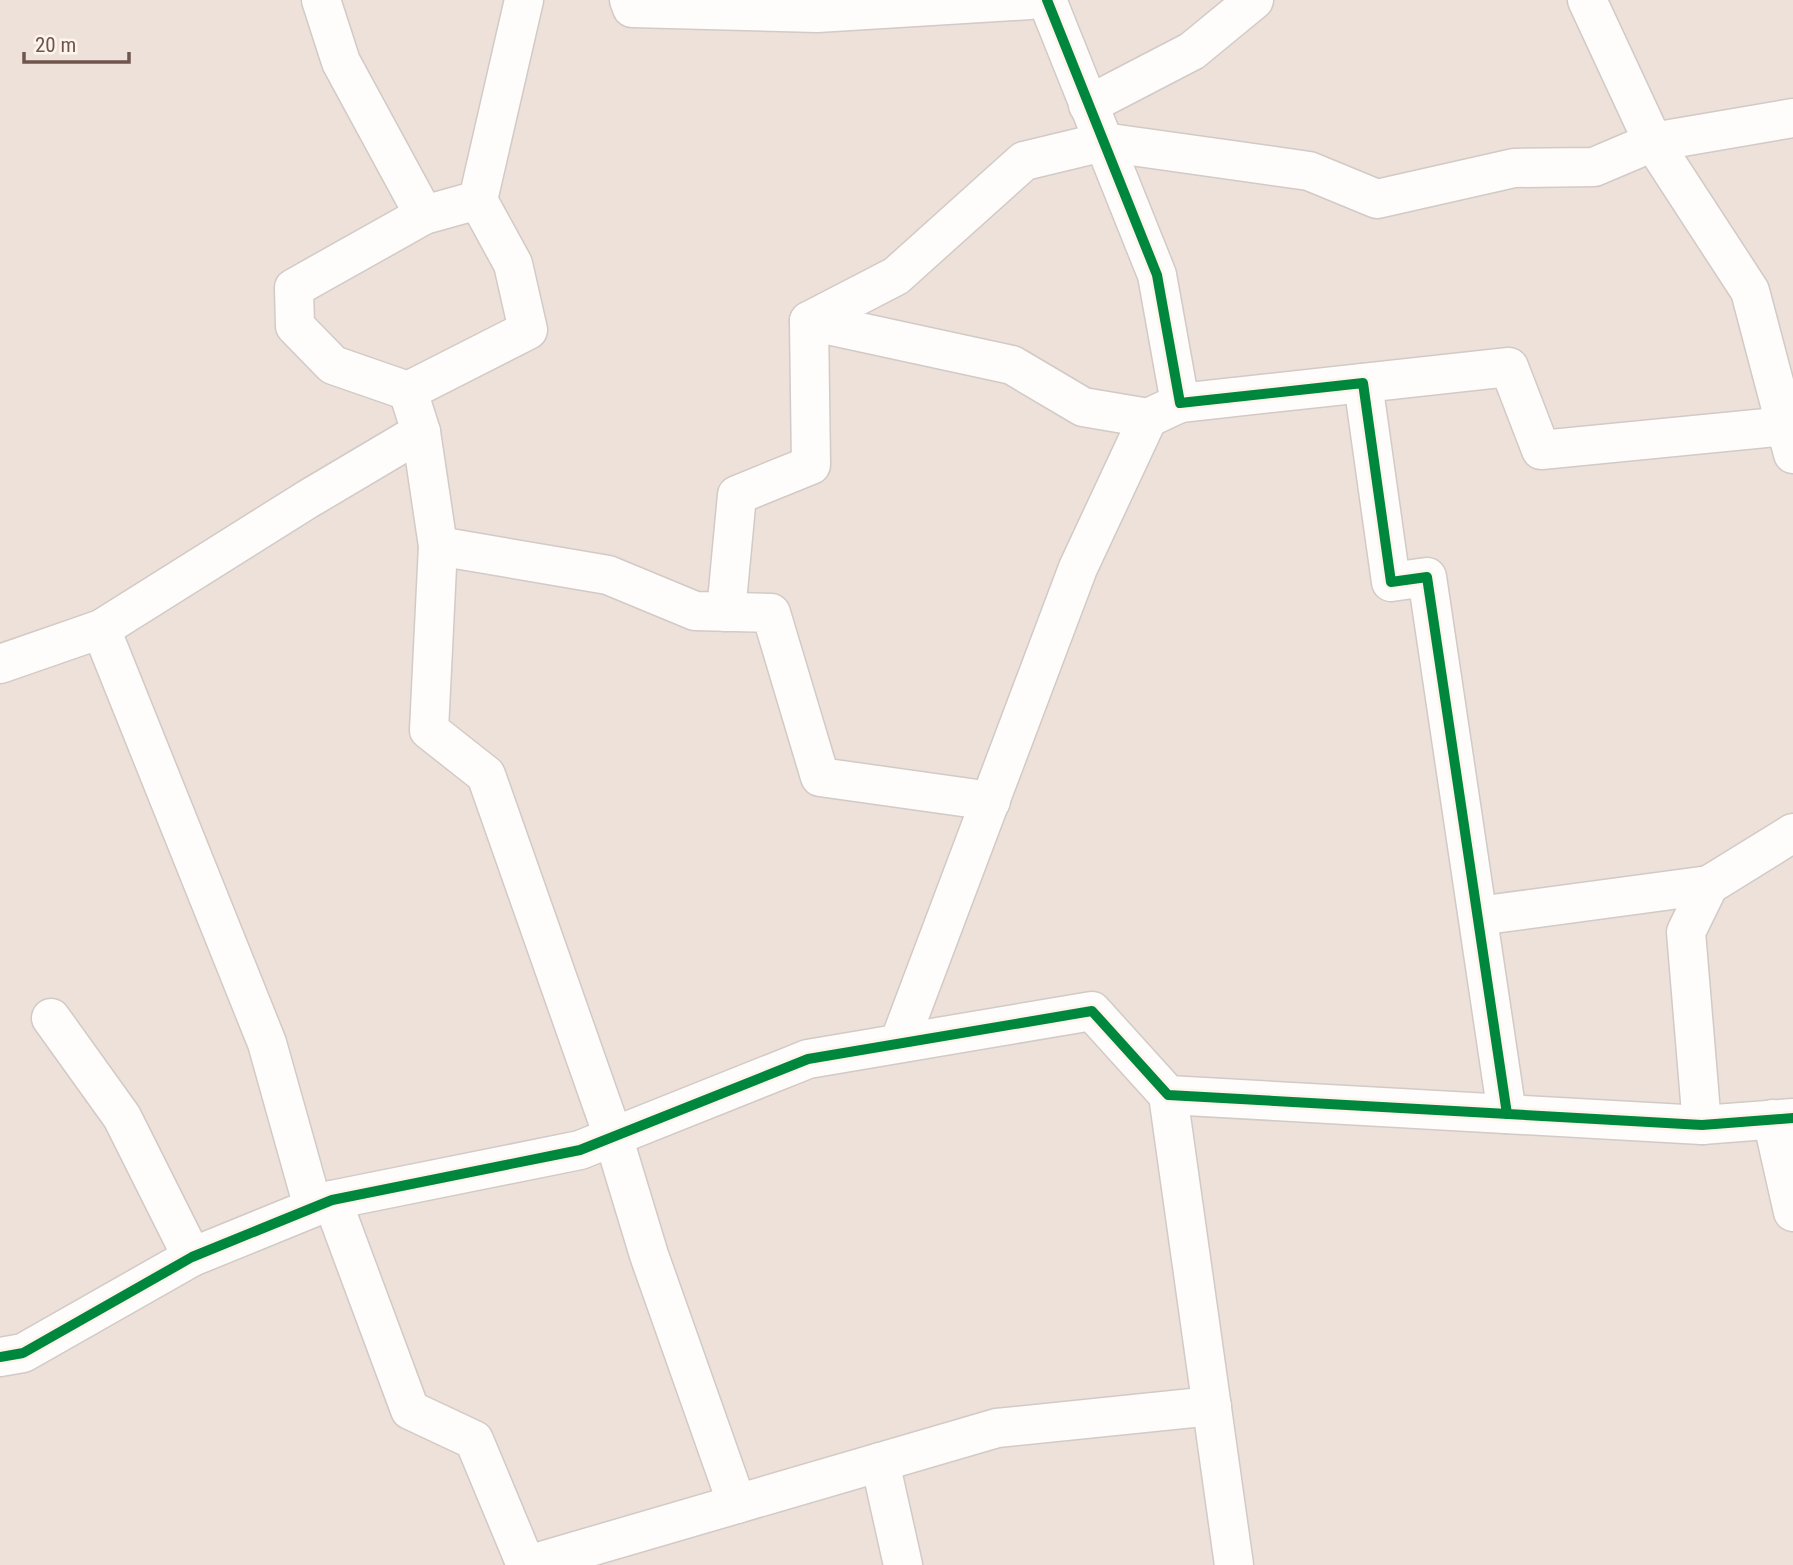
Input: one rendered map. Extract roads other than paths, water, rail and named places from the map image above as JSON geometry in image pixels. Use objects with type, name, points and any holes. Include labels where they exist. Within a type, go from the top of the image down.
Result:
[{"type":"street","points":[[321,0],[341,62],[424,215]]},
{"type":"street","points":[[478,200],[424,215],[294,288],[295,326],[333,365],[408,391],[528,330],[513,264],[478,200],[524,0]]},
{"type":"street","points":[[625,3],[817,13],[1030,0]]},
{"type":"street","points":[[899,1043],[1078,568],[1164,411],[1157,275],[1047,0]]},
{"type":"street","points":[[1088,105],[1192,51],[1254,0]]},
{"type":"street","points":[[809,321],[1012,365],[1083,407],[1164,411],[1363,383],[1509,367],[1541,450],[1789,440],[1750,291],[1653,142],[1587,0]]},
{"type":"street","points":[[809,321],[896,276],[1024,161],[1102,142],[1309,171],[1377,198],[1514,168],[1594,167],[1653,142],[1793,118]]},
{"type":"street","points":[[726,612],[737,495],[811,465],[809,321]]},
{"type":"street","points":[[1363,383],[1391,582],[1427,577],[1507,1114]]},
{"type":"street","points":[[408,391],[421,432],[438,546],[429,730],[486,775],[613,1136],[649,1255],[737,1504]]},
{"type":"street","points":[[0,664],[101,629],[308,499],[421,432]]},
{"type":"street","points":[[438,546],[608,575],[695,611],[771,613],[820,778],[991,801]]},
{"type":"street","points":[[101,629],[267,1043],[323,1204],[410,1410],[474,1440],[527,1565],[997,1428],[1212,1406]]},
{"type":"street","points":[[1478,916],[1709,885],[1793,833]]},
{"type":"street","points":[[1702,1125],[1686,932],[1709,885]]},
{"type":"street","points":[[0,1357],[23,1353],[192,1257],[323,1204],[580,1150],[808,1059],[1092,1011],[1168,1095],[1234,1565]]},
{"type":"street","points":[[51,1018],[122,1116],[192,1257]]},
{"type":"street","points":[[1168,1095],[1702,1125],[1782,1118],[1793,1212]]},
{"type":"street","points":[[880,1462],[903,1565]]}]
